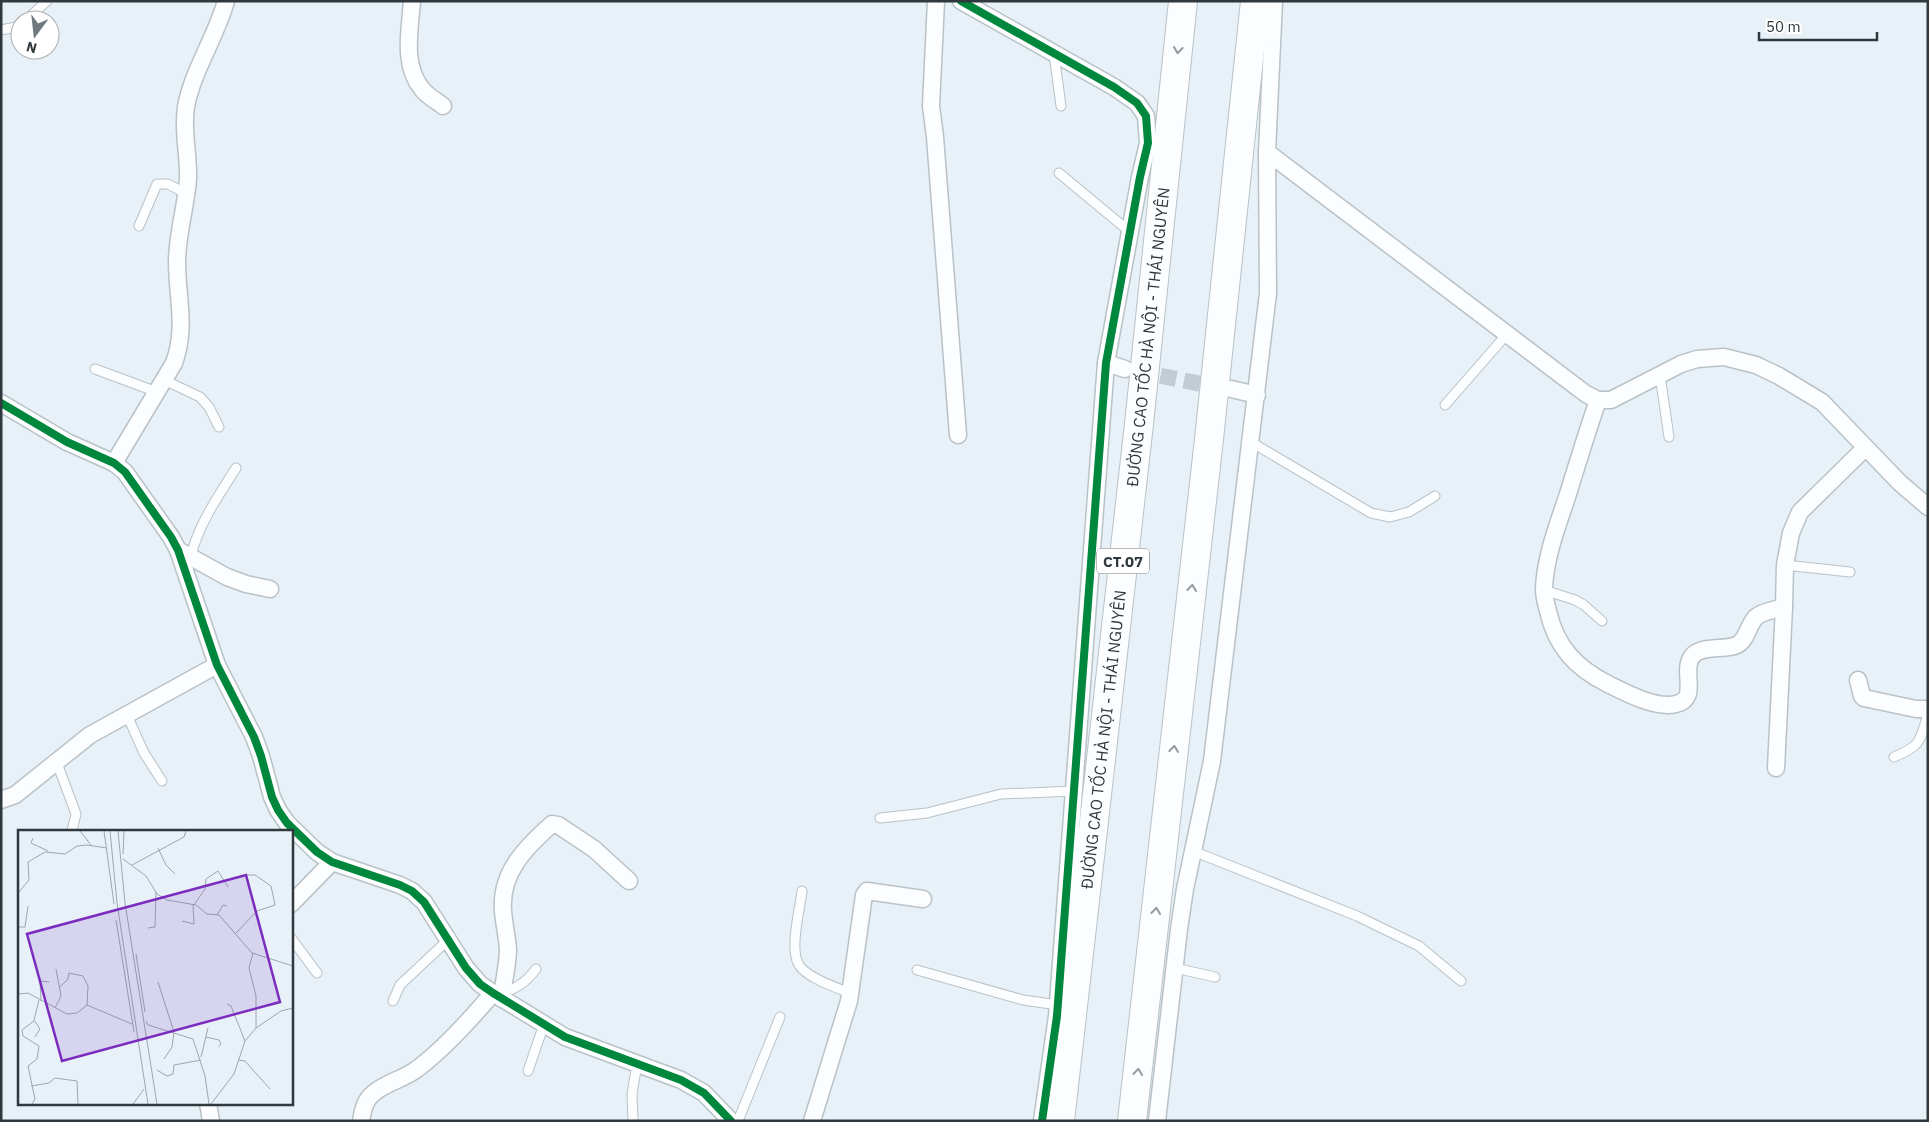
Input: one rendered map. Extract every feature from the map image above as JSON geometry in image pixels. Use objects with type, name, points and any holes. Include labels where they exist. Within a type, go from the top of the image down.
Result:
[{"type":"highway","name":"ĐƯỜNG CAO TỐC HÀ NỘI - THÁI NGUYÊN","points":[[1060,1121],[1139,424],[1183,1]]},
{"type":"highway","points":[[1132,1121],[1209,439],[1255,1]]},
{"type":"street","points":[[114,463],[174,363],[181,340],[177,261],[188,177],[185,127],[186,107],[191,89],[221,19],[226,1]]},
{"type":"street","points":[[412,1],[408,54],[412,75],[422,91],[444,106]]},
{"type":"street","points":[[936,1],[931,106],[958,435]]},
{"type":"street","points":[[960,1],[1137,103],[1146,116],[1148,143],[1106,363],[1058,1005],[1042,1121]]},
{"type":"street","points":[[1157,1121],[1185,889],[1212,761],[1268,293],[1267,152],[1274,1]]},
{"type":"street","points":[[1267,152],[1586,394],[1598,400],[1611,400],[1681,364],[1697,359],[1724,357],[1756,365],[1779,376],[1822,402],[1900,483],[1928,507]]},
{"type":"street","points":[[1106,363],[1125,369]]},
{"type":"street","points":[[1231,390],[1257,395]]},
{"type":"street","points":[[1598,400],[1548,561],[1544,590],[1552,628],[1565,651],[1590,675],[1633,697],[1663,704],[1676,704],[1686,700],[1688,694],[1689,662],[1692,656],[1703,650],[1736,646],[1755,618],[1760,614],[1784,607]]},
{"type":"street","points":[[1,403],[67,442],[114,463],[125,472],[171,537],[185,553],[227,577],[246,584],[270,588]]},
{"type":"street","points":[[1776,768],[1784,607],[1784,566],[1791,533],[1800,512],[1865,448]]},
{"type":"street","points":[[185,553],[216,665],[254,737],[278,810],[287,823],[311,846],[332,862],[400,884],[412,891],[424,902],[466,968],[480,984],[499,995],[542,1029],[565,1037],[636,1071],[681,1080],[704,1093],[731,1121]]},
{"type":"street","points":[[1,800],[15,795],[90,735],[216,665]]},
{"type":"street","points":[[1858,680],[1862,696],[1868,700],[1916,709],[1928,709]]},
{"type":"street","points":[[361,1121],[362,1112],[368,1099],[379,1090],[418,1068],[499,995],[508,952],[503,910],[505,887],[512,867],[536,838],[552,824],[558,824],[594,849],[629,881]]},
{"type":"street","points":[[292,903],[332,862]]},
{"type":"street","points":[[812,1121],[850,993],[864,895],[868,891],[924,899]]},
{"type":"street","points":[[208,1104],[211,1121]]},
{"type":"lane","points":[[37,10],[47,1]]},
{"type":"lane","points":[[1054,54],[1061,106]]},
{"type":"lane","points":[[1059,173],[1130,232]]},
{"type":"lane","points":[[139,226],[157,184],[168,184],[187,194]]},
{"type":"lane","points":[[1445,405],[1507,334]]},
{"type":"lane","points":[[95,369],[200,397],[219,427]]},
{"type":"lane","points":[[1660,376],[1669,437]]},
{"type":"lane","points":[[1251,442],[1371,513],[1390,517],[1409,512],[1435,496]]},
{"type":"lane","points":[[185,553],[194,544],[218,496],[236,468]]},
{"type":"lane","points":[[1784,566],[1850,572]]},
{"type":"lane","points":[[1544,590],[1575,600],[1584,605],[1602,621]]},
{"type":"lane","points":[[1894,757],[1912,750],[1920,740],[1928,714]]},
{"type":"lane","points":[[127,715],[144,753],[162,780]]},
{"type":"lane","points":[[57,763],[76,814],[72,830]]},
{"type":"lane","points":[[880,818],[927,813],[1001,794],[1074,792]]},
{"type":"lane","points":[[1193,851],[1366,920],[1419,946],[1461,982]]},
{"type":"lane","points":[[802,891],[796,931],[796,957],[800,966],[828,985],[850,993]]},
{"type":"lane","points":[[292,939],[317,973]]},
{"type":"lane","points":[[393,1001],[400,985],[448,940]]},
{"type":"lane","points":[[1175,968],[1215,977]]},
{"type":"lane","points":[[499,995],[517,988],[527,981],[536,969]]},
{"type":"lane","points":[[917,970],[1023,1000],[1058,1005]]},
{"type":"lane","points":[[738,1121],[780,1017]]},
{"type":"lane","points":[[528,1072],[542,1029]]},
{"type":"lane","points":[[633,1120],[632,1094],[636,1071]]},
{"type":"tunnel","points":[[1137,371],[1221,388]]},
{"type":"cycle path","points":[[961,1],[1114,87],[1137,103],[1146,116],[1148,143],[1106,363],[1057,1016],[1042,1121]]},
{"type":"cycle path","points":[[1,403],[67,442],[114,463],[125,472],[171,537],[178,550],[217,665],[254,737],[272,797],[287,823],[317,852],[332,862],[400,885],[412,891],[424,902],[466,968],[480,984],[493,993],[565,1037],[681,1080],[704,1093],[731,1121]]}]
